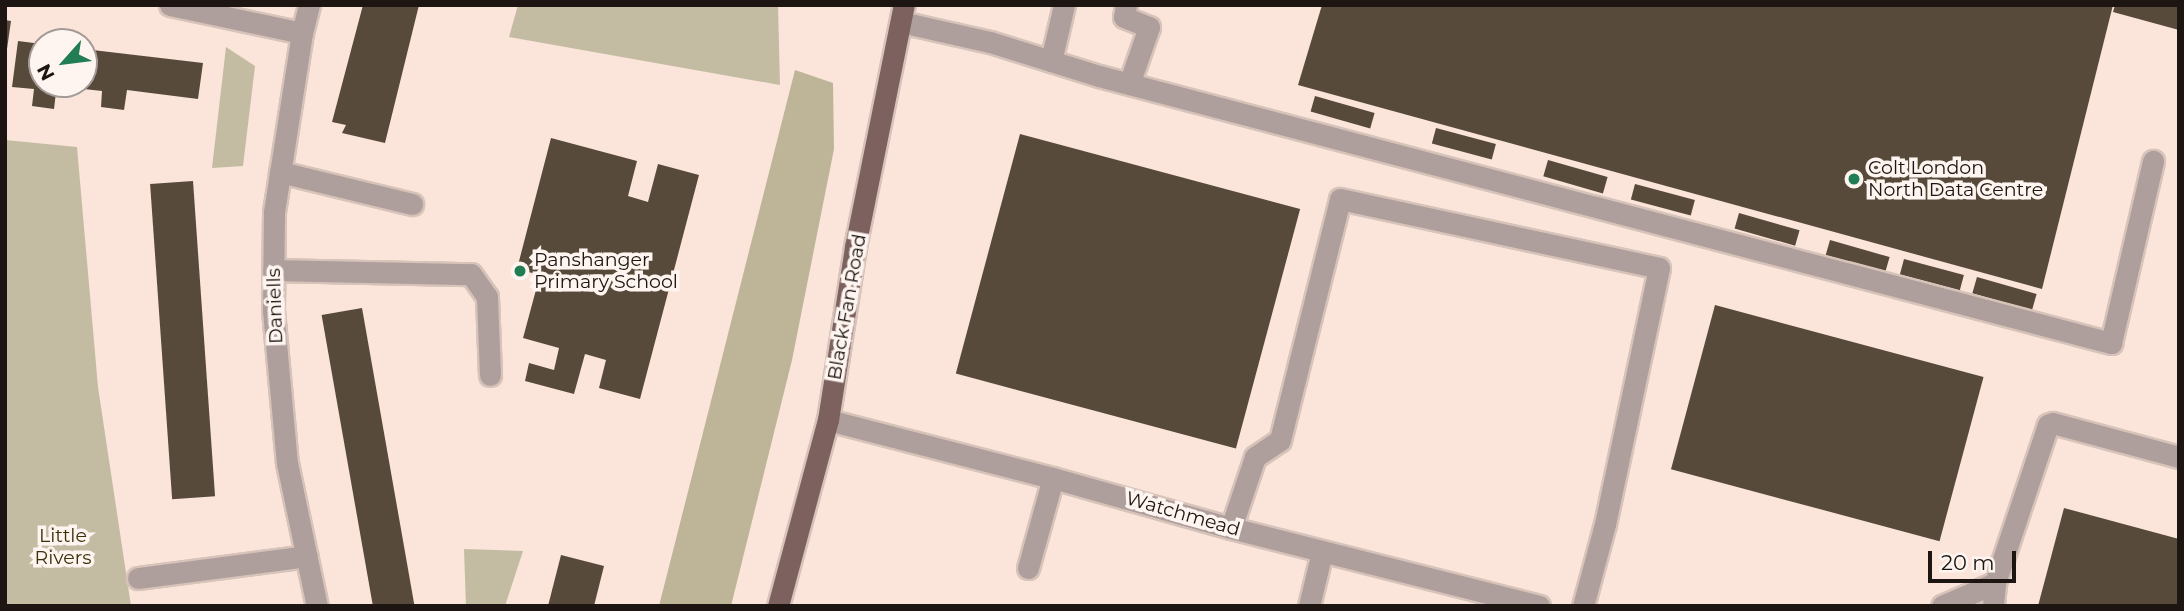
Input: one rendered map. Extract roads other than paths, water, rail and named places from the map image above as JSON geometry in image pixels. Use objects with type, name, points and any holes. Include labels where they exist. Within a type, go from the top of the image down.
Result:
[{"type":"main road","name":"Black Fan Road","points":[[778,606],[828,420],[855,247],[902,14]]},
{"type":"street","points":[[170,5],[302,33]]},
{"type":"street","name":"Daniells","points":[[309,5],[302,33],[274,212],[273,310],[287,463],[317,606]]},
{"type":"street","points":[[1051,61],[1064,5]]},
{"type":"street","points":[[1126,5],[1124,17],[1149,27],[1129,84]]},
{"type":"street","points":[[902,14],[1129,84],[2110,343],[2153,161]]},
{"type":"street","points":[[280,172],[412,204]]},
{"type":"street","points":[[1231,528],[1255,457],[1280,440],[1340,199],[1646,265],[1659,268],[1606,518],[1583,606]]},
{"type":"street","points":[[273,270],[471,274],[487,297],[490,375]]},
{"type":"street","name":"Watchmead","points":[[828,420],[1054,478],[1322,552],[1539,606]]},
{"type":"street","points":[[1993,606],[1995,583],[2048,425],[2053,423],[2179,457]]},
{"type":"street","points":[[1028,568],[1054,478]]},
{"type":"street","points":[[1309,606],[1322,552]]},
{"type":"street","points":[[138,578],[307,556]]},
{"type":"street","points":[[1942,606],[1995,583]]},
{"type":"place","name":"Colt London North Data Centre","points":[[1854,179]]},
{"type":"place","name":"Panshanger Primary School","points":[[520,271]]},
{"type":"park label","name":"Little Rivers","points":[[63,547]]}]
